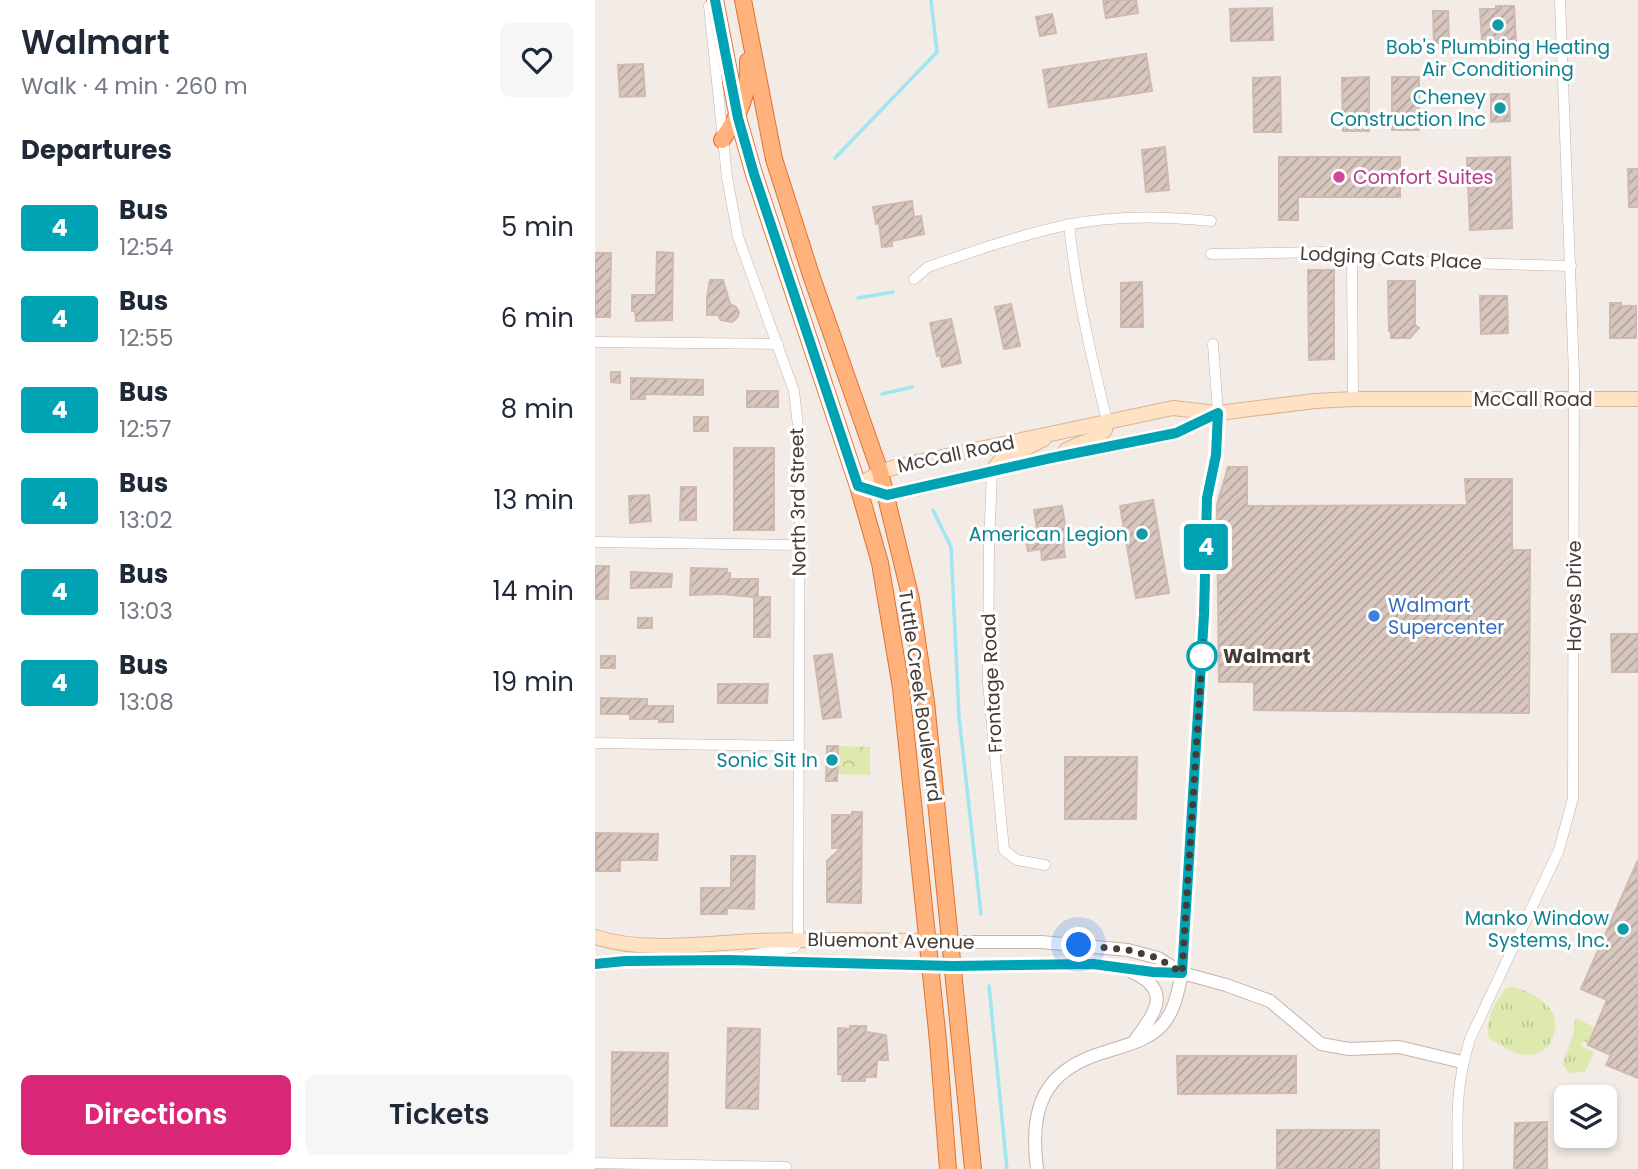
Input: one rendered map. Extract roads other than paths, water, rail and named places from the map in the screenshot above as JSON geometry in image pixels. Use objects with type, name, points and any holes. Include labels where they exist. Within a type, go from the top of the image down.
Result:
[{"type":"highway","name":"Tuttle Creek Boulevard","points":[[715,0],[738,118],[773,237],[858,486],[880,563],[895,641],[948,1169]]},
{"type":"highway","name":"Tuttle Creek Boulevard","points":[[743,0],[775,159],[790,213],[880,472],[906,576],[919,649],[973,1169]]},
{"type":"highway","points":[[722,140],[738,118],[747,91],[747,20]]},
{"type":"main road","name":"McCall Road","points":[[858,486],[880,472],[899,466],[1173,408],[1218,413],[1353,399],[1638,399]]},
{"type":"main road","name":"McCall Road","points":[[858,486],[887,495],[1176,433],[1218,413]]},
{"type":"main road","points":[[1051,458],[1097,437],[1105,430],[1107,421]]},
{"type":"main road","points":[[992,471],[1000,461],[1057,432]]},
{"type":"main road","name":"Bluemont Avenue","points":[[595,937],[615,944],[798,940],[950,942]]},
{"type":"main road","name":"Bluemont Avenue","points":[[595,964],[625,961],[729,960],[953,966]]},
{"type":"street","name":"North 3rd Street","points":[[709,0],[722,140],[738,237],[794,391],[800,443],[798,940]]},
{"type":"street","name":"Hayes Drive","points":[[1458,1169],[1457,1095],[1462,1062],[1470,1039],[1559,850],[1573,798],[1574,399],[1560,0]]},
{"type":"street","points":[[914,279],[928,267],[1069,224],[1166,216],[1211,220]]},
{"type":"street","points":[[1069,224],[1074,276],[1107,421]]},
{"type":"street","name":"Lodging Cats Place","points":[[1212,254],[1330,252],[1352,257],[1431,262],[1571,266]]},
{"type":"street","points":[[1352,257],[1353,399]]},
{"type":"street","points":[[595,342],[778,344]]},
{"type":"street","points":[[1037,1169],[1034,1133],[1039,1106],[1064,1069],[1084,1058],[1148,1037],[1164,1023],[1176,1002],[1182,973],[1204,615],[1207,498],[1216,455],[1218,413],[1213,344]]},
{"type":"street","name":"Frontage Road","points":[[992,471],[988,683],[1004,850],[1017,860],[1045,865]]},
{"type":"street","points":[[595,542],[800,545]]},
{"type":"street","points":[[595,744],[799,746]]},
{"type":"street","points":[[729,960],[795,947],[798,940]]},
{"type":"street","name":"Bluemont Avenue","points":[[950,942],[1041,942],[1128,950],[1158,958],[1182,973]]},
{"type":"street","name":"Bluemont Avenue","points":[[953,966],[1117,966],[1153,972],[1182,973],[1270,1001],[1321,1044],[1349,1049],[1407,1048],[1462,1062]]},
{"type":"street","points":[[1117,966],[1150,983],[1157,993],[1157,1005],[1133,1043]]},
{"type":"street","points":[[595,1163],[786,1167]]},
{"type":"waterway","points":[[835,158],[937,52],[931,0]]},
{"type":"waterway","points":[[858,298],[893,292]]},
{"type":"waterway","points":[[882,394],[912,387]]},
{"type":"waterway","points":[[933,510],[951,547],[959,717],[981,914]]},
{"type":"waterway","points":[[989,986],[1007,1169]]},
{"type":"place","name":"Bob's Plumbing Heating Air Conditioning","points":[[1498,25]]},
{"type":"place","name":"Cheney Construction Inc","points":[[1500,108]]},
{"type":"place","name":"Comfort Suites","points":[[1339,177]]},
{"type":"place","name":"American Legion","points":[[1142,534]]},
{"type":"place","name":"Walmart Supercenter","points":[[1374,616]]},
{"type":"place","name":"Walmart","points":[[1202,656]]},
{"type":"place","name":"Sonic Sit In","points":[[832,760]]},
{"type":"place","name":"Manko Window Systems, Inc.","points":[[1623,929]]}]
